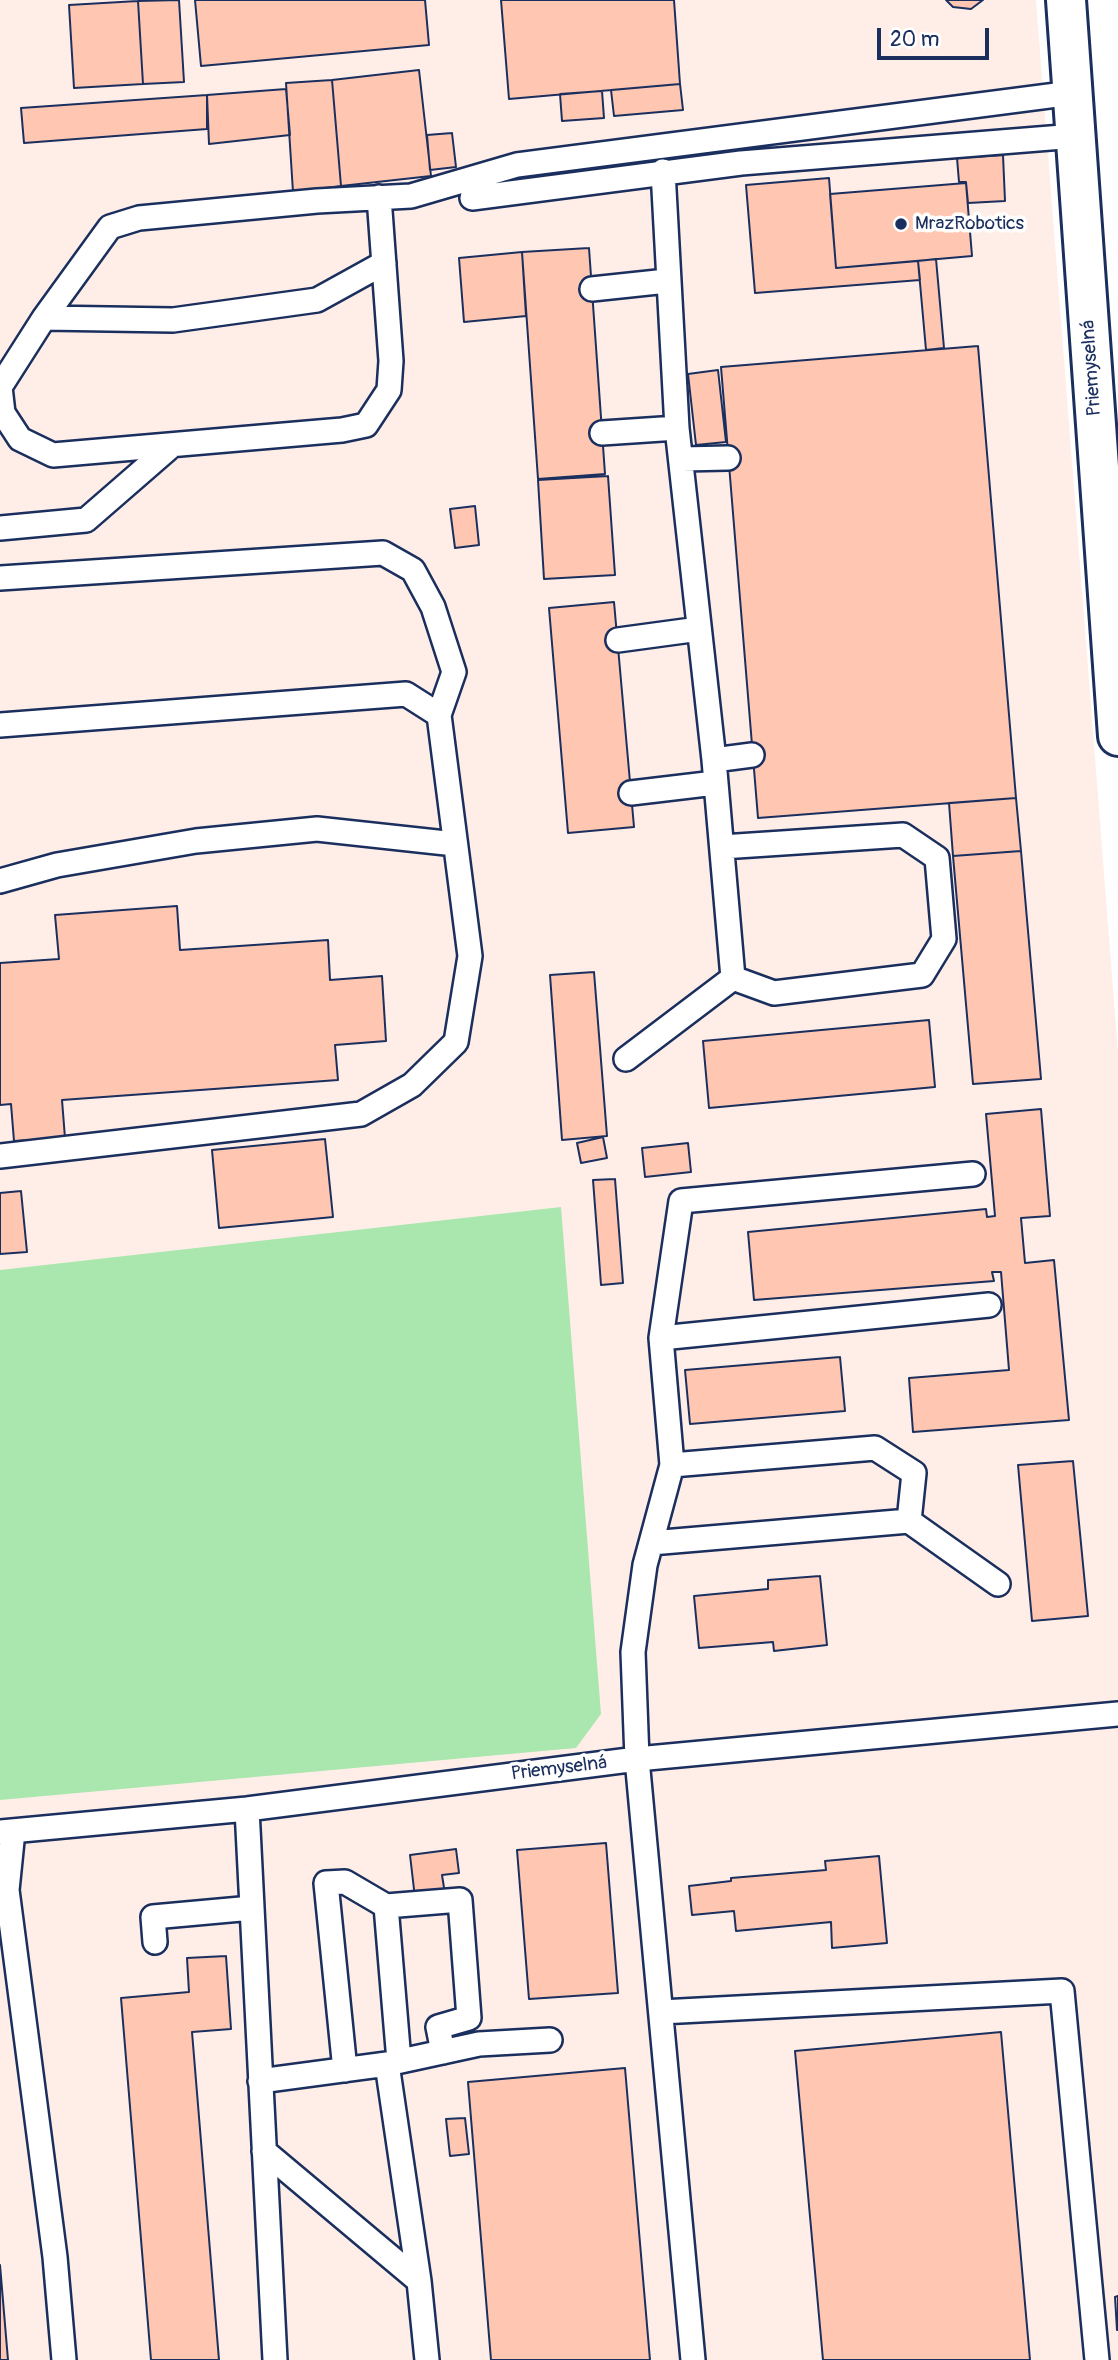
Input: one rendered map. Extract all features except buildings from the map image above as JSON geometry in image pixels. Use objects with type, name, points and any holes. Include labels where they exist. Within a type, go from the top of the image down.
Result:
[{"type":"street","name":"Priemyselná","points":[[1066,0],[1118,736]]},
{"type":"lane","points":[[379,197],[391,360],[389,390],[366,425],[342,430],[170,447],[53,455],[20,439],[3,413],[0,387],[44,318],[110,227],[139,218],[379,197],[411,195],[517,166],[1072,93]]},
{"type":"lane","points":[[472,198],[663,171],[1075,136]]},
{"type":"lane","points":[[663,171],[677,428],[723,847],[733,978]]},
{"type":"lane","points":[[44,318],[173,320],[317,300],[384,263]]},
{"type":"lane","points":[[592,289],[667,281]]},
{"type":"lane","points":[[602,433],[677,428]]},
{"type":"lane","points":[[0,528],[86,520],[170,447]]},
{"type":"lane","points":[[682,459],[728,458]]},
{"type":"lane","points":[[0,578],[383,553],[413,570],[433,607],[454,672],[439,715],[470,956],[456,1042],[412,1085],[361,1114],[0,1156]]},
{"type":"lane","points":[[618,640],[699,629]]},
{"type":"lane","points":[[0,724],[406,694],[439,715]]},
{"type":"lane","points":[[714,760],[752,755]]},
{"type":"lane","points":[[631,793],[715,783]]},
{"type":"lane","points":[[0,881],[57,865],[196,841],[317,829],[455,844]]},
{"type":"lane","points":[[723,847],[903,835],[937,858],[944,939],[922,975],[774,993],[733,978]]},
{"type":"lane","points":[[626,1059],[733,978]]},
{"type":"lane","points":[[693,2360],[637,1759],[634,1652],[645,1565],[672,1465],[661,1338],[681,1200],[973,1174]]},
{"type":"lane","points":[[661,1338],[989,1305]]},
{"type":"lane","points":[[672,1465],[875,1448],[914,1473],[909,1521]]},
{"type":"lane","points":[[651,1543],[909,1521],[998,1584]]},
{"type":"lane","name":"Priemyselná","points":[[6,1831],[247,1809],[637,1759],[1118,1714]]},
{"type":"lane","points":[[247,1809],[251,1908],[260,2018],[260,2081],[275,2360]]},
{"type":"lane","points":[[6,1831],[7,1890],[55,2257],[64,2360]]},
{"type":"lane","points":[[345,2070],[326,1883],[345,1882],[386,1906],[460,1900],[469,2018],[438,2027],[443,2052]]},
{"type":"lane","points":[[386,1906],[393,2063],[427,2360]]},
{"type":"lane","points":[[155,1942],[153,1917],[251,1908]]},
{"type":"lane","points":[[661,2012],[1062,1991],[1097,2360]]},
{"type":"lane","points":[[260,2081],[393,2063],[479,2044],[550,2040]]},
{"type":"lane","points":[[264,2151],[419,2281]]},
{"type":"shaded area","points":[[0,0],[1036,0],[1118,1053],[1118,2360],[0,2360]]},
{"type":"green space","points":[[561,1207],[601,1714],[576,1748],[0,1800],[0,1270]]},
{"type":"place","name":"MrazRobotics","points":[[901,224]]}]
